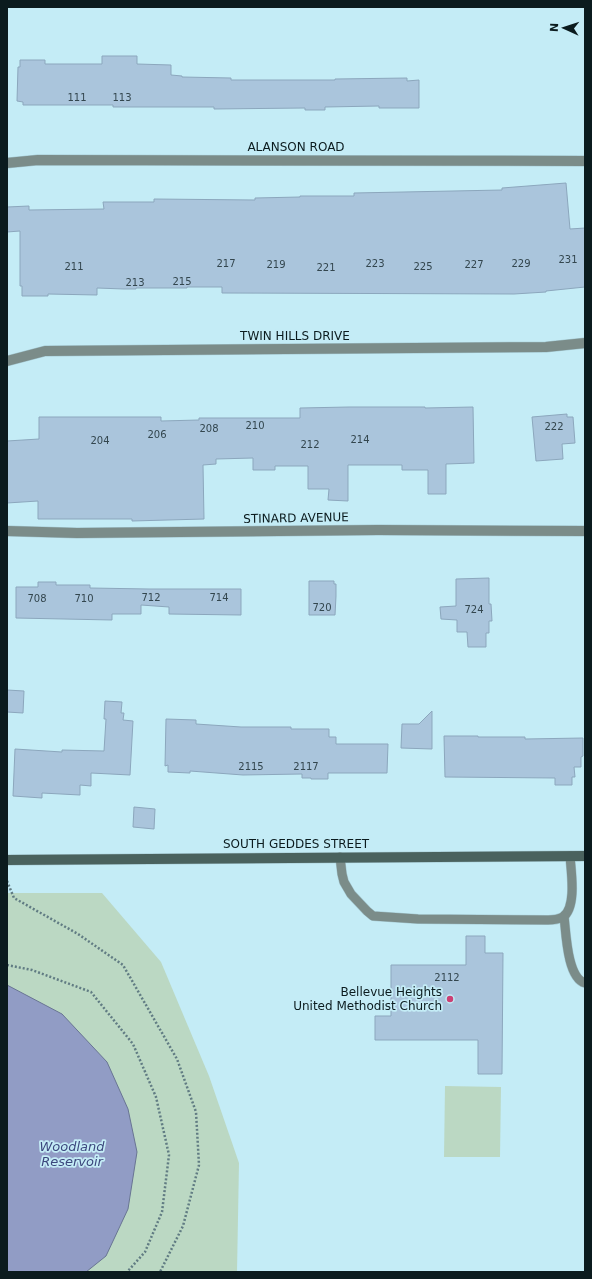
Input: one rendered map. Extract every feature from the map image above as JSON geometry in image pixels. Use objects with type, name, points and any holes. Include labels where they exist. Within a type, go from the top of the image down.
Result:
[{"type":"main road","name":"SOUTH GEDDES STREET","points":[[7,860],[585,856]]},
{"type":"street","name":"ALANSON ROAD","points":[[7,163],[38,160],[585,161]]},
{"type":"street","name":"TWIN HILLS DRIVE","points":[[7,361],[45,351],[546,347],[585,343]]},
{"type":"street","name":"STINARD AVENUE","points":[[7,531],[77,533],[370,530],[585,531]]},
{"type":"lane","points":[[340,857],[344,882],[356,899],[373,916],[554,920],[564,916],[570,907],[572,898],[570,856]]},
{"type":"lane","points":[[564,916],[570,962],[580,982],[585,983]]},
{"type":"path","points":[[7,880],[14,898],[78,934],[123,965],[177,1059],[196,1112],[199,1165],[183,1226],[160,1272]]},
{"type":"path","points":[[7,965],[32,970],[91,992],[133,1044],[156,1097],[169,1155],[162,1212],[145,1252],[127,1272]]},
{"type":"green space","points":[[7,893],[102,893],[161,962],[209,1076],[239,1163],[237,1272],[7,1272]]},
{"type":"green space","points":[[445,1086],[501,1087],[500,1157],[444,1157]]},
{"type":"water","name":"Woodland Reservoir","points":[[7,985],[62,1014],[107,1062],[128,1109],[137,1152],[128,1209],[106,1256],[86,1272],[7,1272]]},
{"type":"building","points":[[102,56],[137,56],[137,64],[171,65],[171,75],[182,77],[231,78],[231,80],[407,78],[407,81],[419,80],[419,108],[379,108],[379,106],[325,107],[325,110],[305,110],[305,108],[214,109],[214,107],[23,105],[23,102],[17,101],[18,67],[20,67],[20,60],[45,60],[45,64],[102,64]]},
{"type":"building","points":[[566,183],[570,229],[585,228],[585,287],[546,292],[514,294],[222,293],[222,287],[187,287],[136,289],[97,288],[97,295],[48,294],[48,296],[22,296],[22,286],[20,286],[20,231],[7,232],[7,207],[29,206],[29,210],[104,209],[103,202],[154,202],[154,199],[255,200],[255,198],[300,196],[354,196],[354,193],[502,190],[502,188]]},
{"type":"building","points":[[473,407],[474,463],[446,464],[446,494],[428,494],[428,470],[402,470],[402,465],[348,465],[348,501],[328,500],[329,489],[308,489],[308,466],[275,466],[275,470],[253,470],[253,458],[216,459],[216,464],[203,465],[204,519],[132,521],[132,519],[38,519],[38,501],[7,503],[7,441],[39,439],[39,417],[161,417],[161,421],[199,420],[199,418],[300,418],[300,408]]},
{"type":"building","points":[[567,414],[567,417],[573,417],[575,443],[562,444],[563,459],[536,461],[532,417]]},
{"type":"building","points":[[489,578],[489,604],[491,604],[492,621],[489,621],[489,633],[486,633],[486,647],[468,647],[467,632],[457,632],[457,620],[441,619],[440,607],[456,606],[456,579]]},
{"type":"building","points":[[309,581],[334,581],[334,584],[336,584],[335,615],[309,615]]},
{"type":"building","points":[[38,582],[56,582],[56,585],[90,585],[90,588],[241,589],[241,615],[169,614],[169,607],[141,605],[141,614],[112,614],[112,620],[16,618],[16,587],[38,587]]},
{"type":"building","points":[[7,690],[24,691],[23,713],[7,712]]},
{"type":"building","points":[[105,701],[122,702],[121,713],[124,713],[123,720],[133,721],[130,775],[91,773],[91,786],[80,785],[80,795],[42,793],[42,798],[13,796],[15,749],[62,752],[62,750],[104,751],[106,719],[104,719]]},
{"type":"building","points":[[432,711],[432,749],[401,748],[402,724],[419,724]]},
{"type":"building","points":[[166,719],[196,720],[196,724],[241,727],[329,729],[329,737],[336,737],[336,744],[388,744],[387,773],[328,773],[328,779],[311,779],[302,778],[302,774],[243,775],[190,771],[190,773],[168,772],[168,765],[165,766]]},
{"type":"building","points":[[444,736],[525,737],[525,739],[583,738],[583,756],[581,757],[581,767],[574,767],[575,777],[572,777],[572,785],[555,785],[555,778],[445,777]]},
{"type":"building","points":[[134,807],[155,809],[154,829],[133,827]]},
{"type":"building","points":[[466,936],[485,936],[485,953],[503,953],[502,1074],[478,1074],[478,1040],[375,1040],[375,1016],[391,1016],[391,965],[466,965]]},
{"type":"place","name":"Bellevue Heights United Methodist Church","points":[[450,999]]}]
